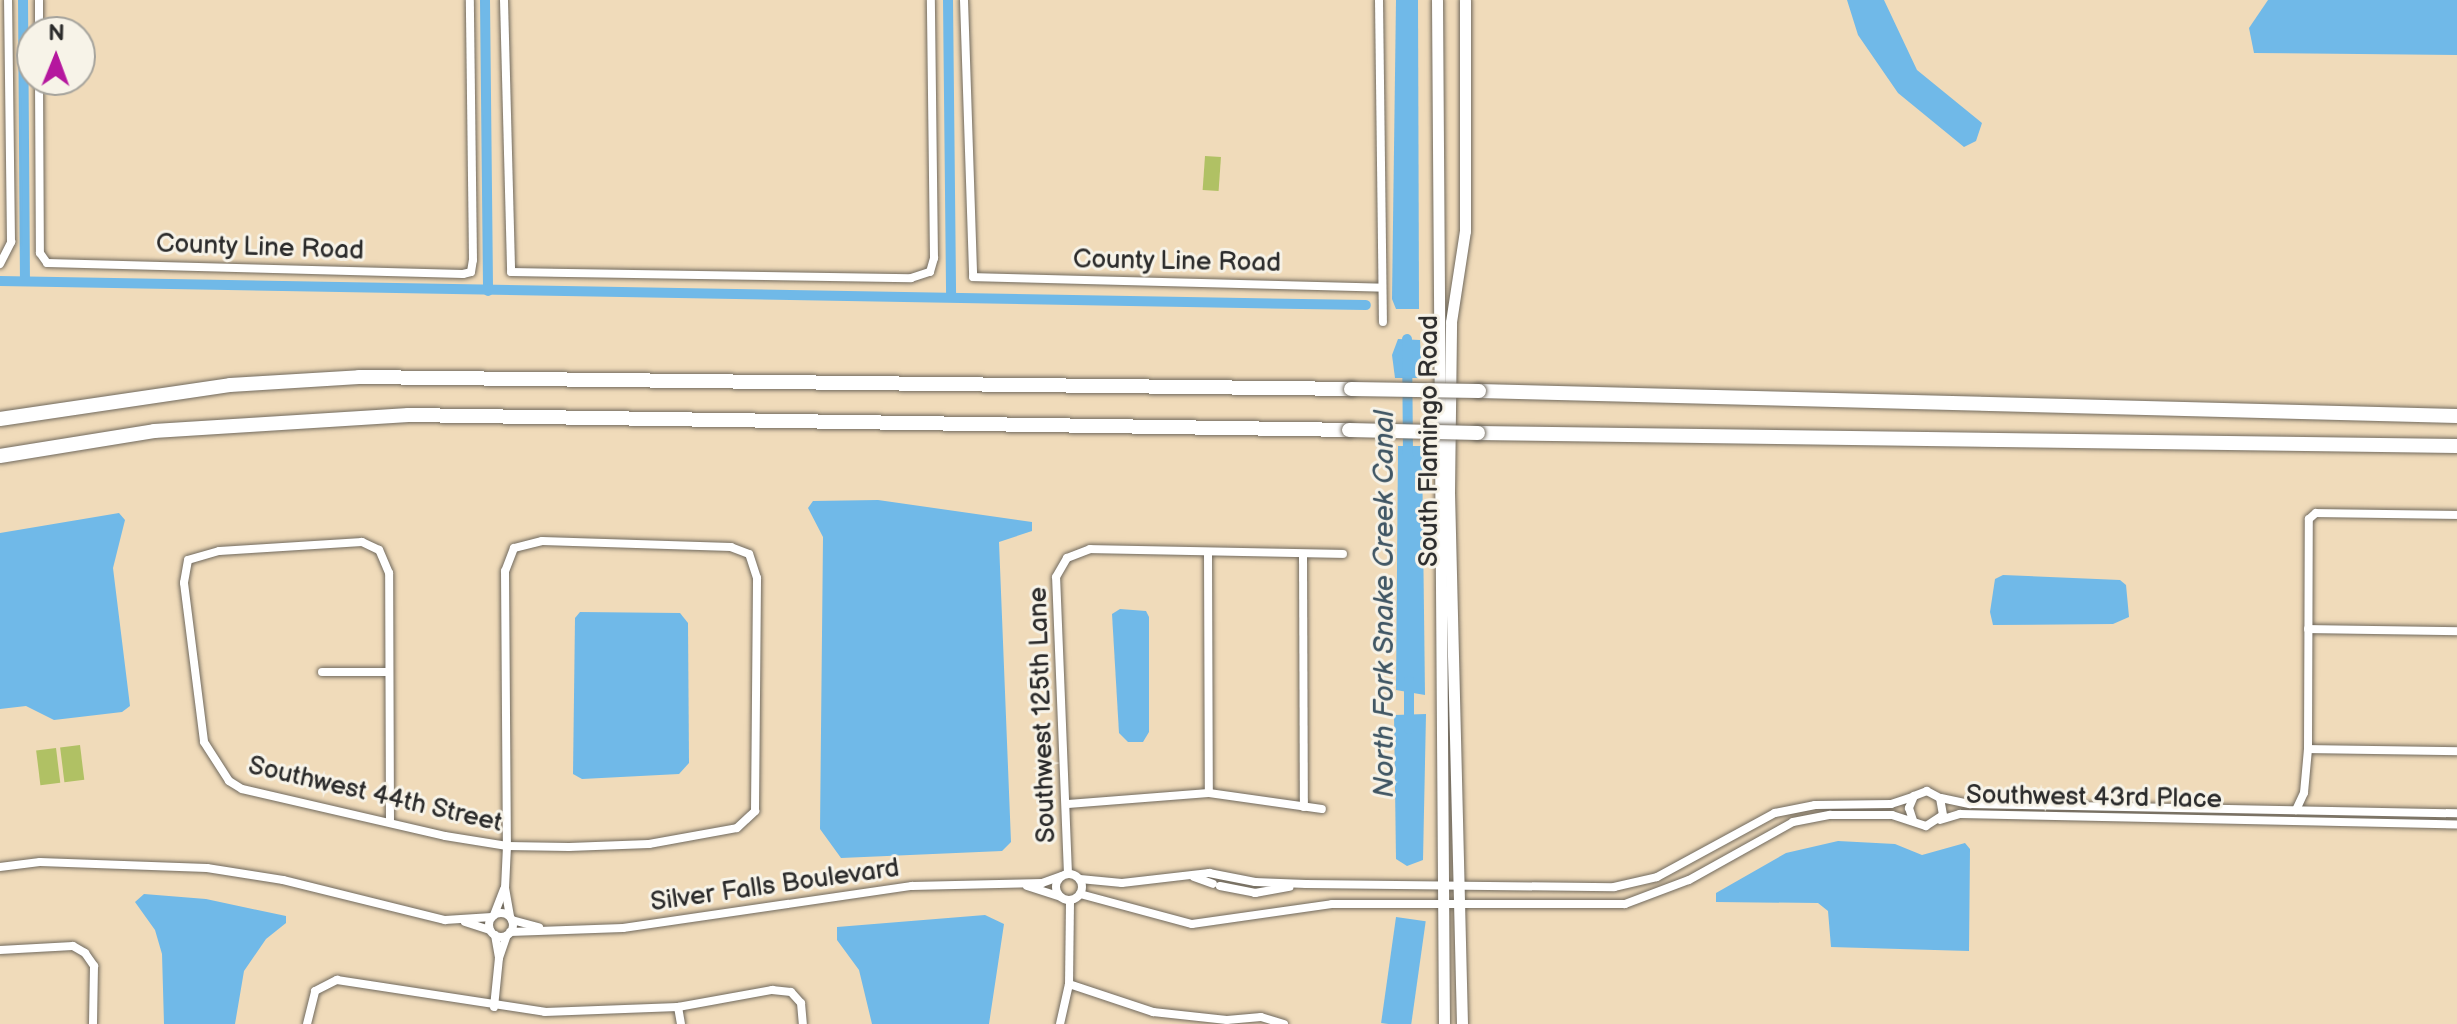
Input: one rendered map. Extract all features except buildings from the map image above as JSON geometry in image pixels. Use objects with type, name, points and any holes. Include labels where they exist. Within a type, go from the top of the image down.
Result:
[{"type":"highway","points":[[0,419],[230,385],[359,377],[1479,391],[2457,416]]},
{"type":"highway","points":[[0,456],[154,431],[408,415],[2457,446]]},
{"type":"main road","name":"South Flamingo Road","points":[[1437,0],[1444,1024]]},
{"type":"main road","name":"South Flamingo Road","points":[[1462,1024],[1449,493],[1451,322],[1465,231],[1465,0]]},
{"type":"street","points":[[3,260],[11,242],[8,0]]},
{"type":"street","name":"County Line Road","points":[[39,96],[40,253],[47,263],[471,272],[470,0]]},
{"type":"street","points":[[504,0],[511,272],[911,278],[930,272],[931,0]]},
{"type":"street","name":"County Line Road","points":[[964,0],[973,277],[1381,288]]},
{"type":"street","points":[[1379,0],[1383,322]]},
{"type":"street","points":[[2296,810],[2304,793],[2308,749],[2312,515],[2457,515]]},
{"type":"street","name":"Southwest 44th Street","points":[[389,672],[389,573],[379,550],[362,542],[219,551],[188,560],[184,583],[204,742],[220,773],[242,789],[507,846],[649,844],[737,828],[755,811],[757,578],[749,554],[731,547],[542,541],[514,548],[505,571],[507,846]]},
{"type":"street","name":"Southwest 125th Lane","points":[[1064,875],[1068,804],[1056,577],[1067,558],[1090,549],[1208,552]]},
{"type":"street","points":[[1209,793],[1208,552],[1343,554]]},
{"type":"street","points":[[1303,554],[1304,807]]},
{"type":"street","points":[[2308,629],[2457,631]]},
{"type":"street","points":[[322,672],[389,672],[390,822]]},
{"type":"street","points":[[2308,749],[2457,751]]},
{"type":"street","points":[[1060,1024],[1069,984],[1066,899],[1056,886],[1064,875],[1101,884],[1194,877],[1209,873],[1255,882],[1306,884],[1632,885],[1668,872],[1757,819],[1802,806],[1880,805],[1927,791],[1940,798],[1944,809],[1940,820],[1926,826],[1913,820],[1830,815],[1766,834],[1689,880],[1642,900],[1442,905],[1332,904],[1192,924],[1080,894],[1066,899]]},
{"type":"street","points":[[1068,804],[1209,793],[1322,809]]},
{"type":"street","points":[[1913,820],[1909,808],[1914,796]]},
{"type":"street","name":"Southwest 43rd Place","points":[[1940,798],[1970,804],[2457,813]]},
{"type":"street","name":"Southwest 43rd Place","points":[[1940,820],[1960,814],[2457,824]]},
{"type":"street","points":[[1757,819],[1766,834]]},
{"type":"street","points":[[494,1007],[499,958],[509,934],[511,918],[505,888],[507,846]]},
{"type":"street","points":[[0,867],[54,862],[207,868],[464,921],[493,932]]},
{"type":"street","name":"Silver Falls Boulevard","points":[[493,932],[509,934],[539,927],[623,928],[898,887],[1018,884],[1064,875]]},
{"type":"street","points":[[1194,877],[1255,893],[1306,884]]},
{"type":"street","points":[[1080,879],[1080,894]]},
{"type":"street","name":"Silver Falls Boulevard","points":[[1018,884],[1066,899]]},
{"type":"street","points":[[499,958],[493,916],[505,888]]},
{"type":"street","points":[[464,921],[493,916]]},
{"type":"street","name":"Silver Falls Boulevard","points":[[493,916],[539,927]]},
{"type":"street","points":[[0,950],[73,946],[85,953],[94,966],[93,1024]]},
{"type":"street","points":[[307,1024],[308,1002],[322,984],[337,980],[494,1007],[545,1012],[678,1007],[772,990],[791,992],[801,1003],[803,1024]]},
{"type":"street","points":[[1069,984],[1153,1012],[1227,1020],[1261,1017],[1284,1024]]},
{"type":"street","points":[[678,1007],[681,1024]]},
{"type":"green space","points":[[1205,156],[1221,157],[1219,191],[1203,190]]},
{"type":"green space","points":[[80,745],[84,780],[64,782],[60,747]]},
{"type":"green space","points":[[56,748],[60,783],[40,785],[36,750]]},
{"type":"water","points":[[1396,0],[1418,0],[1419,309],[1396,309],[1392,299]]},
{"type":"water","points":[[1847,0],[1884,0],[1917,70],[1982,123],[1976,141],[1964,147],[1898,93],[1858,35]]},
{"type":"water","points":[[2268,0],[2457,0],[2457,55],[2254,53],[2249,28]]},
{"type":"water","points":[[1398,339],[1420,340],[1422,378],[1395,378],[1392,355]]},
{"type":"water","points":[[1398,446],[1422,446],[1425,695],[1396,690]]},
{"type":"water","points":[[878,500],[1032,522],[1032,531],[999,542],[1011,842],[1002,851],[841,858],[820,829],[823,537],[808,508],[813,501]]},
{"type":"water","points":[[119,513],[125,520],[113,568],[130,706],[122,712],[54,720],[26,706],[0,709],[0,533]]},
{"type":"water","points":[[2003,575],[2120,580],[2126,585],[2129,617],[2113,624],[1993,625],[1990,612],[1995,579]]},
{"type":"water","points":[[1120,609],[1146,611],[1149,617],[1149,732],[1143,742],[1128,742],[1119,733],[1112,614]]},
{"type":"water","points":[[580,612],[680,613],[688,623],[689,763],[679,774],[582,779],[573,774],[575,618]]},
{"type":"water","points":[[1426,714],[1423,860],[1407,866],[1396,859],[1394,715]]},
{"type":"water","points":[[1838,841],[1895,844],[1922,855],[1965,843],[1970,849],[1969,951],[1831,947],[1828,911],[1818,903],[1716,902],[1716,893],[1786,853]]},
{"type":"water","points":[[144,894],[206,899],[286,916],[286,923],[266,939],[244,971],[235,1024],[164,1024],[162,954],[155,930],[135,902]]},
{"type":"water","points":[[985,915],[1004,924],[989,1024],[872,1024],[859,970],[837,940],[837,927]]},
{"type":"water","points":[[1396,917],[1426,921],[1411,1024],[1381,1023]]},
{"type":"waterway","points":[[23,0],[25,281]]},
{"type":"waterway","points":[[485,0],[488,291]]},
{"type":"waterway","points":[[948,0],[951,297]]},
{"type":"waterway","points":[[0,281],[1366,305]]},
{"type":"waterway","name":"North Fork Snake Creek Canal","points":[[1407,339],[1408,457]]},
{"type":"waterway","name":"North Fork Snake Creek Canal","points":[[1409,681],[1409,729]]}]
